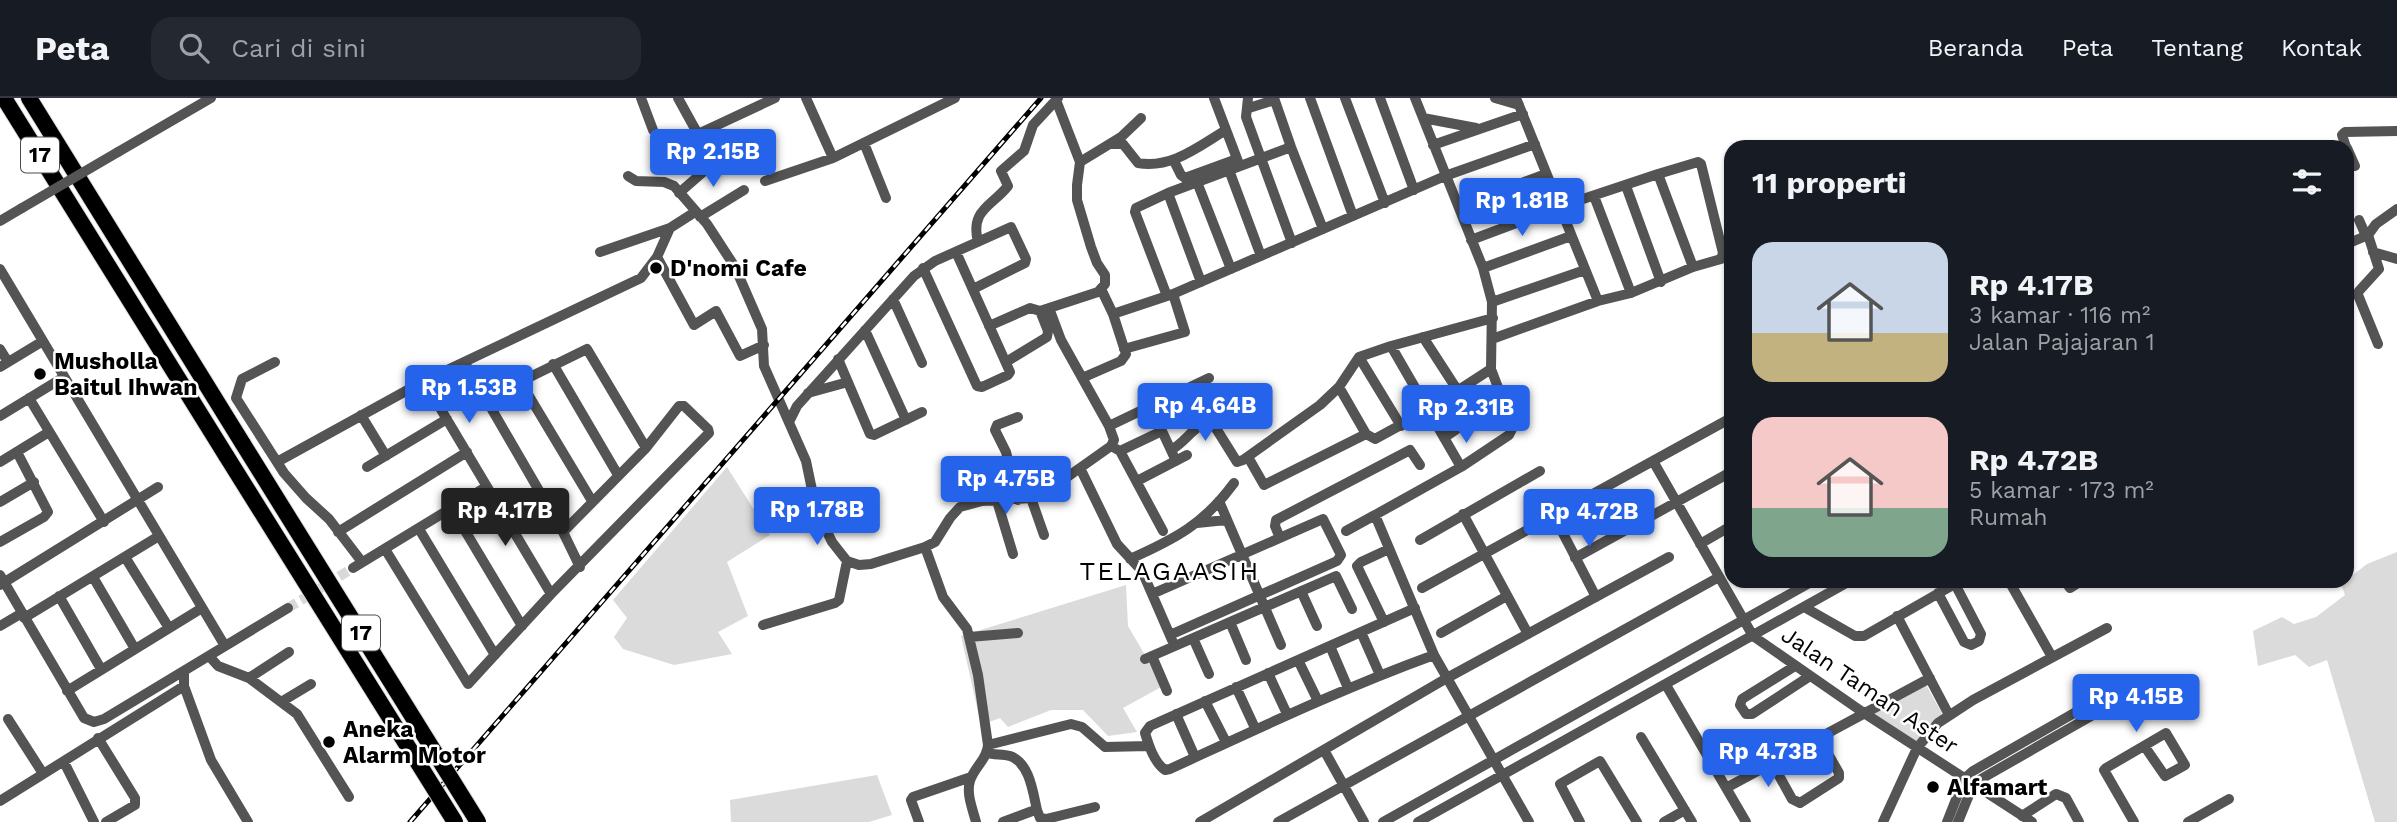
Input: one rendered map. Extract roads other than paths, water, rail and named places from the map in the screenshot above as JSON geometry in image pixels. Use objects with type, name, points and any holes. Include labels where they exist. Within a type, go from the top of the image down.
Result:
[{"type":"highway","name":"17","points":[[5,98],[455,822]]},
{"type":"highway","name":"17","points":[[29,98],[478,822]]},
{"type":"street","points":[[0,220],[211,98]]},
{"type":"street","points":[[641,98],[653,130]]},
{"type":"street","points":[[678,98],[705,147],[710,166],[680,193]]},
{"type":"street","points":[[698,134],[775,98]]},
{"type":"street","points":[[806,98],[833,158]]},
{"type":"street","points":[[765,181],[833,158],[955,98]]},
{"type":"street","points":[[1214,98],[1239,162]]},
{"type":"street","points":[[1310,98],[1353,216]]},
{"type":"street","points":[[1345,98],[1385,203]]},
{"type":"street","points":[[1380,98],[1414,190]]},
{"type":"street","points":[[1346,531],[1461,467],[1511,432],[1513,424],[1491,369],[1492,302],[1483,268],[1415,98]]},
{"type":"street","points":[[1495,98],[1519,106],[1598,301]]},
{"type":"street","points":[[978,242],[975,226],[979,214],[1009,186],[1001,171],[1024,151],[1033,125],[1057,99],[1080,162],[1077,200],[1091,247],[1105,275],[1102,291],[1126,354],[1121,361],[1082,378]]},
{"type":"street","points":[[1292,243],[1247,117],[1249,103],[1274,99],[1323,229]]},
{"type":"street","points":[[1433,145],[1478,129],[1519,106]]},
{"type":"street","points":[[1080,162],[1110,144],[1141,118]]},
{"type":"street","points":[[1423,118],[1478,129]]},
{"type":"street","points":[[1110,144],[1122,144],[1138,163],[1174,161],[1226,130]]},
{"type":"street","points":[[2344,140],[2342,135],[2345,132],[2397,131]]},
{"type":"street","points":[[864,143],[886,198]]},
{"type":"street","points":[[1113,314],[1170,295],[1445,176],[1535,144]]},
{"type":"street","points":[[1174,161],[1185,178],[1261,158],[1290,147]]},
{"type":"street","points":[[1124,349],[1185,332],[1135,210],[1168,193],[1228,170],[1239,162]]},
{"type":"street","points":[[1471,240],[1658,174],[1698,162],[1704,168],[1723,256],[1721,259],[1693,267],[1631,293],[1598,301],[1492,339]]},
{"type":"street","points":[[1228,170],[1261,256]]},
{"type":"street","points":[[1459,206],[1546,174]]},
{"type":"street","points":[[1658,174],[1693,267]]},
{"type":"street","points":[[628,176],[636,181],[670,184],[697,214],[735,267],[762,328],[764,366],[790,419],[806,461],[816,509],[832,542],[847,561],[859,565],[871,564],[925,547],[934,541],[960,507],[970,503],[1031,498],[1044,493],[1080,468],[1116,449],[1162,431],[1176,461]]},
{"type":"street","points":[[1197,182],[1231,269]]},
{"type":"street","points":[[1626,186],[1661,282]]},
{"type":"street","points":[[600,252],[670,228],[744,190]]},
{"type":"street","points":[[1168,193],[1201,282]]},
{"type":"street","points":[[1594,196],[1631,293]]},
{"type":"street","points":[[2354,241],[2367,236],[2376,224],[2397,209]]},
{"type":"street","points":[[2359,220],[2379,269],[2358,295],[2378,344]]},
{"type":"street","points":[[790,419],[808,393],[923,268],[1011,227],[1026,261],[1020,267],[973,289]]},
{"type":"street","points":[[277,461],[425,383],[640,278],[657,257],[670,228]]},
{"type":"street","points":[[1483,268],[1571,236]]},
{"type":"street","points":[[923,268],[977,386],[982,387],[1009,375],[1006,362],[956,252]]},
{"type":"street","points":[[2373,252],[2397,259]]},
{"type":"street","points":[[657,257],[694,325],[716,311],[740,356],[764,345]]},
{"type":"street","points":[[0,269],[225,646]]},
{"type":"street","points":[[1492,302],[1585,270]]},
{"type":"street","points":[[989,326],[1030,308],[1045,309],[1102,291]]},
{"type":"street","points":[[893,299],[922,363]]},
{"type":"street","points":[[1006,362],[1047,337],[1045,309]]},
{"type":"street","points":[[1045,309],[1109,426],[1116,449],[1137,481],[1163,531]]},
{"type":"street","points":[[1171,450],[1188,439],[1195,429],[1209,422],[1237,462],[1248,457],[1320,405],[1339,387],[1359,357],[1493,318]]},
{"type":"street","points":[[865,330],[906,420]]},
{"type":"street","points":[[1423,337],[1458,391]]},
{"type":"street","points":[[0,349],[4,364],[43,341]]},
{"type":"street","points":[[1391,346],[1461,467]]},
{"type":"street","points":[[485,399],[587,349],[646,448]]},
{"type":"street","points":[[1359,357],[1401,426]]},
{"type":"street","points":[[838,359],[870,435],[922,412]]},
{"type":"street","points":[[275,362],[242,379],[236,398],[277,461],[306,498],[329,519],[358,565],[486,486]]},
{"type":"street","points":[[465,363],[563,532],[580,567]]},
{"type":"street","points":[[553,364],[618,475]]},
{"type":"street","points":[[1339,387],[1366,434],[1377,438],[1428,410],[1491,369]]},
{"type":"street","points":[[0,416],[64,377]]},
{"type":"street","points":[[1109,426],[1209,379]]},
{"type":"street","points":[[520,381],[592,501]]},
{"type":"street","points":[[808,393],[848,382]]},
{"type":"street","points":[[425,383],[551,594]]},
{"type":"street","points":[[29,398],[104,522]]},
{"type":"street","points":[[1444,438],[1501,398]]},
{"type":"street","points":[[385,549],[468,684],[709,430],[680,405],[646,448],[563,532]]},
{"type":"street","points":[[363,418],[386,456]]},
{"type":"street","points":[[1018,418],[997,425],[995,430],[1006,452],[1018,500]]},
{"type":"street","points":[[367,467],[447,419]]},
{"type":"street","points":[[1422,588],[1724,422]]},
{"type":"street","points":[[0,462],[49,432]]},
{"type":"street","points":[[1248,457],[1264,485],[1366,434]]},
{"type":"street","points":[[1280,538],[1275,522],[1315,498],[1410,450],[1420,465]]},
{"type":"street","points":[[0,542],[44,517],[48,512],[17,452]]},
{"type":"street","points":[[338,532],[467,452]]},
{"type":"street","points":[[1137,481],[1187,455]]},
{"type":"street","points":[[1653,461],[1724,586]]},
{"type":"street","points":[[1080,468],[1117,544],[1142,571],[1175,646]]},
{"type":"street","points":[[1420,540],[1540,471]]},
{"type":"street","points":[[1575,558],[1724,476]]},
{"type":"street","points":[[0,502],[34,482]]},
{"type":"street","points":[[1130,559],[1175,539],[1197,523],[1234,483]]},
{"type":"street","points":[[158,487],[104,522],[1,581],[84,718],[94,722],[104,719],[288,608]]},
{"type":"street","points":[[1031,498],[1044,535]]},
{"type":"street","points":[[1167,691],[1148,658],[1230,622],[1262,601],[1339,560],[1341,555],[1315,498]]},
{"type":"street","points":[[997,501],[1013,554]]},
{"type":"street","points":[[1219,501],[1281,645]]},
{"type":"street","points":[[452,509],[522,626]]},
{"type":"street","points":[[1463,514],[1528,634]]},
{"type":"street","points":[[1375,515],[1434,655],[1529,822]]},
{"type":"street","points":[[1554,516],[1596,597]]},
{"type":"street","points":[[1152,594],[1323,519]]},
{"type":"street","points":[[1197,523],[1226,520]]},
{"type":"street","points":[[419,528],[495,655]]},
{"type":"street","points":[[1700,544],[1724,530]]},
{"type":"street","points":[[0,626],[59,596],[159,536]]},
{"type":"street","points":[[925,547],[943,597],[967,629],[978,675],[988,749],[971,778],[969,794],[976,822]]},
{"type":"street","points":[[1384,622],[1357,566],[1389,549]]},
{"type":"street","points":[[125,557],[169,628]]},
{"type":"street","points":[[1200,822],[1447,678],[1669,557]]},
{"type":"street","points":[[763,625],[839,600],[847,561]]},
{"type":"street","points":[[93,576],[135,649]]},
{"type":"street","points":[[1170,635],[1262,601],[1301,591],[1336,576],[1352,609]]},
{"type":"street","points":[[1278,822],[1468,714],[1719,577]]},
{"type":"street","points":[[1725,588],[1753,636]]},
{"type":"street","points":[[1383,822],[1744,621],[1790,588]]},
{"type":"street","points":[[1418,822],[1838,588]]},
{"type":"street","points":[[1804,607],[1859,637],[1947,588]]},
{"type":"street","points":[[1938,593],[1964,642],[1971,645],[1979,641],[1981,634],[1961,588]]},
{"type":"street","points":[[2014,588],[2052,657]]},
{"type":"street","points":[[1301,591],[1317,626]]},
{"type":"street","points":[[59,596],[101,669]]},
{"type":"street","points":[[1441,633],[1507,596]]},
{"type":"street","points":[[67,691],[202,608]]},
{"type":"street","points":[[1415,608],[1146,729],[1149,746],[1159,765],[1165,770],[1287,714],[1434,655]]},
{"type":"street","points":[[1897,617],[1948,715]]},
{"type":"street","points":[[1230,622],[1247,660]]},
{"type":"street","points":[[1881,820],[1917,748],[1938,723],[2107,628]]},
{"type":"street","points":[[1361,632],[1380,675]]},
{"type":"street","points":[[969,636],[1018,633]]},
{"type":"street","name":"Jalan Taman Aster","points":[[1753,636],[1864,713],[2026,819]]},
{"type":"street","points":[[1193,638],[1209,674]]},
{"type":"street","points":[[1330,646],[1348,688]]},
{"type":"street","points":[[249,678],[289,652]]},
{"type":"street","points":[[209,656],[227,671],[249,678],[297,714],[349,797]]},
{"type":"street","points":[[1298,660],[1318,701]]},
{"type":"street","points":[[1795,666],[1742,699],[1740,705],[1746,714],[1752,714],[1810,676]]},
{"type":"street","points":[[184,671],[184,686],[211,760],[248,822]]},
{"type":"street","points":[[1268,673],[1287,714]]},
{"type":"street","points":[[1726,788],[1930,678]]},
{"type":"street","name":"Jalan Taman Aster","points":[[1947,822],[1969,782],[1982,765],[2133,681],[2137,688],[2135,691],[1988,774],[1969,782]]},
{"type":"street","points":[[281,702],[311,684]]},
{"type":"street","points":[[1666,684],[1746,822]]},
{"type":"street","points":[[0,801],[42,772],[64,762],[184,686]]},
{"type":"street","points":[[1236,687],[1255,728]]},
{"type":"street","points":[[1206,701],[1226,742]]},
{"type":"street","points":[[1176,714],[1195,757]]},
{"type":"street","points":[[8,719],[42,772]]},
{"type":"street","points":[[988,749],[1071,724],[1083,727],[1105,747],[1149,746]]},
{"type":"street","points":[[1641,737],[1692,822]]},
{"type":"street","points":[[98,738],[135,798],[135,805],[106,822]]},
{"type":"street","points":[[1772,763],[1792,799],[1800,803],[1839,778],[1819,738]]},
{"type":"street","points":[[2134,822],[2104,770],[2145,747]]},
{"type":"street","points":[[988,749],[1011,756],[1020,764],[1029,777],[1040,818],[1046,819],[1095,807]]},
{"type":"street","points":[[1324,750],[1364,822]]},
{"type":"street","points":[[1580,822],[1560,785],[1600,761],[1637,822]]},
{"type":"street","points":[[64,762],[94,822]]},
{"type":"street","points":[[919,822],[911,800],[913,797],[971,778]]},
{"type":"street","points":[[1958,822],[1969,782]]},
{"type":"street","points":[[2026,819],[2056,794],[2066,798],[2079,822]]},
{"type":"street","points":[[2188,822],[2204,818],[2229,799]]},
{"type":"street","points":[[1003,822],[1037,810]]},
{"type":"street","points":[[1664,822],[1685,810]]},
{"type":"tunnel","points":[[288,608],[353,568]]},
{"type":"railway","points":[[410,822],[1041,98]]},
{"type":"place","name":"D'nomi Cafe","points":[[656,268]]},
{"type":"place","name":"Musholla Baitul Ihwan","points":[[40,374]]},
{"type":"place","name":"Aneka Alarm Motor","points":[[329,742]]},
{"type":"place","name":"Alfamart","points":[[1933,787]]},
{"type":"district","name":"TELAGAASIH","points":[[1170,571]]}]
